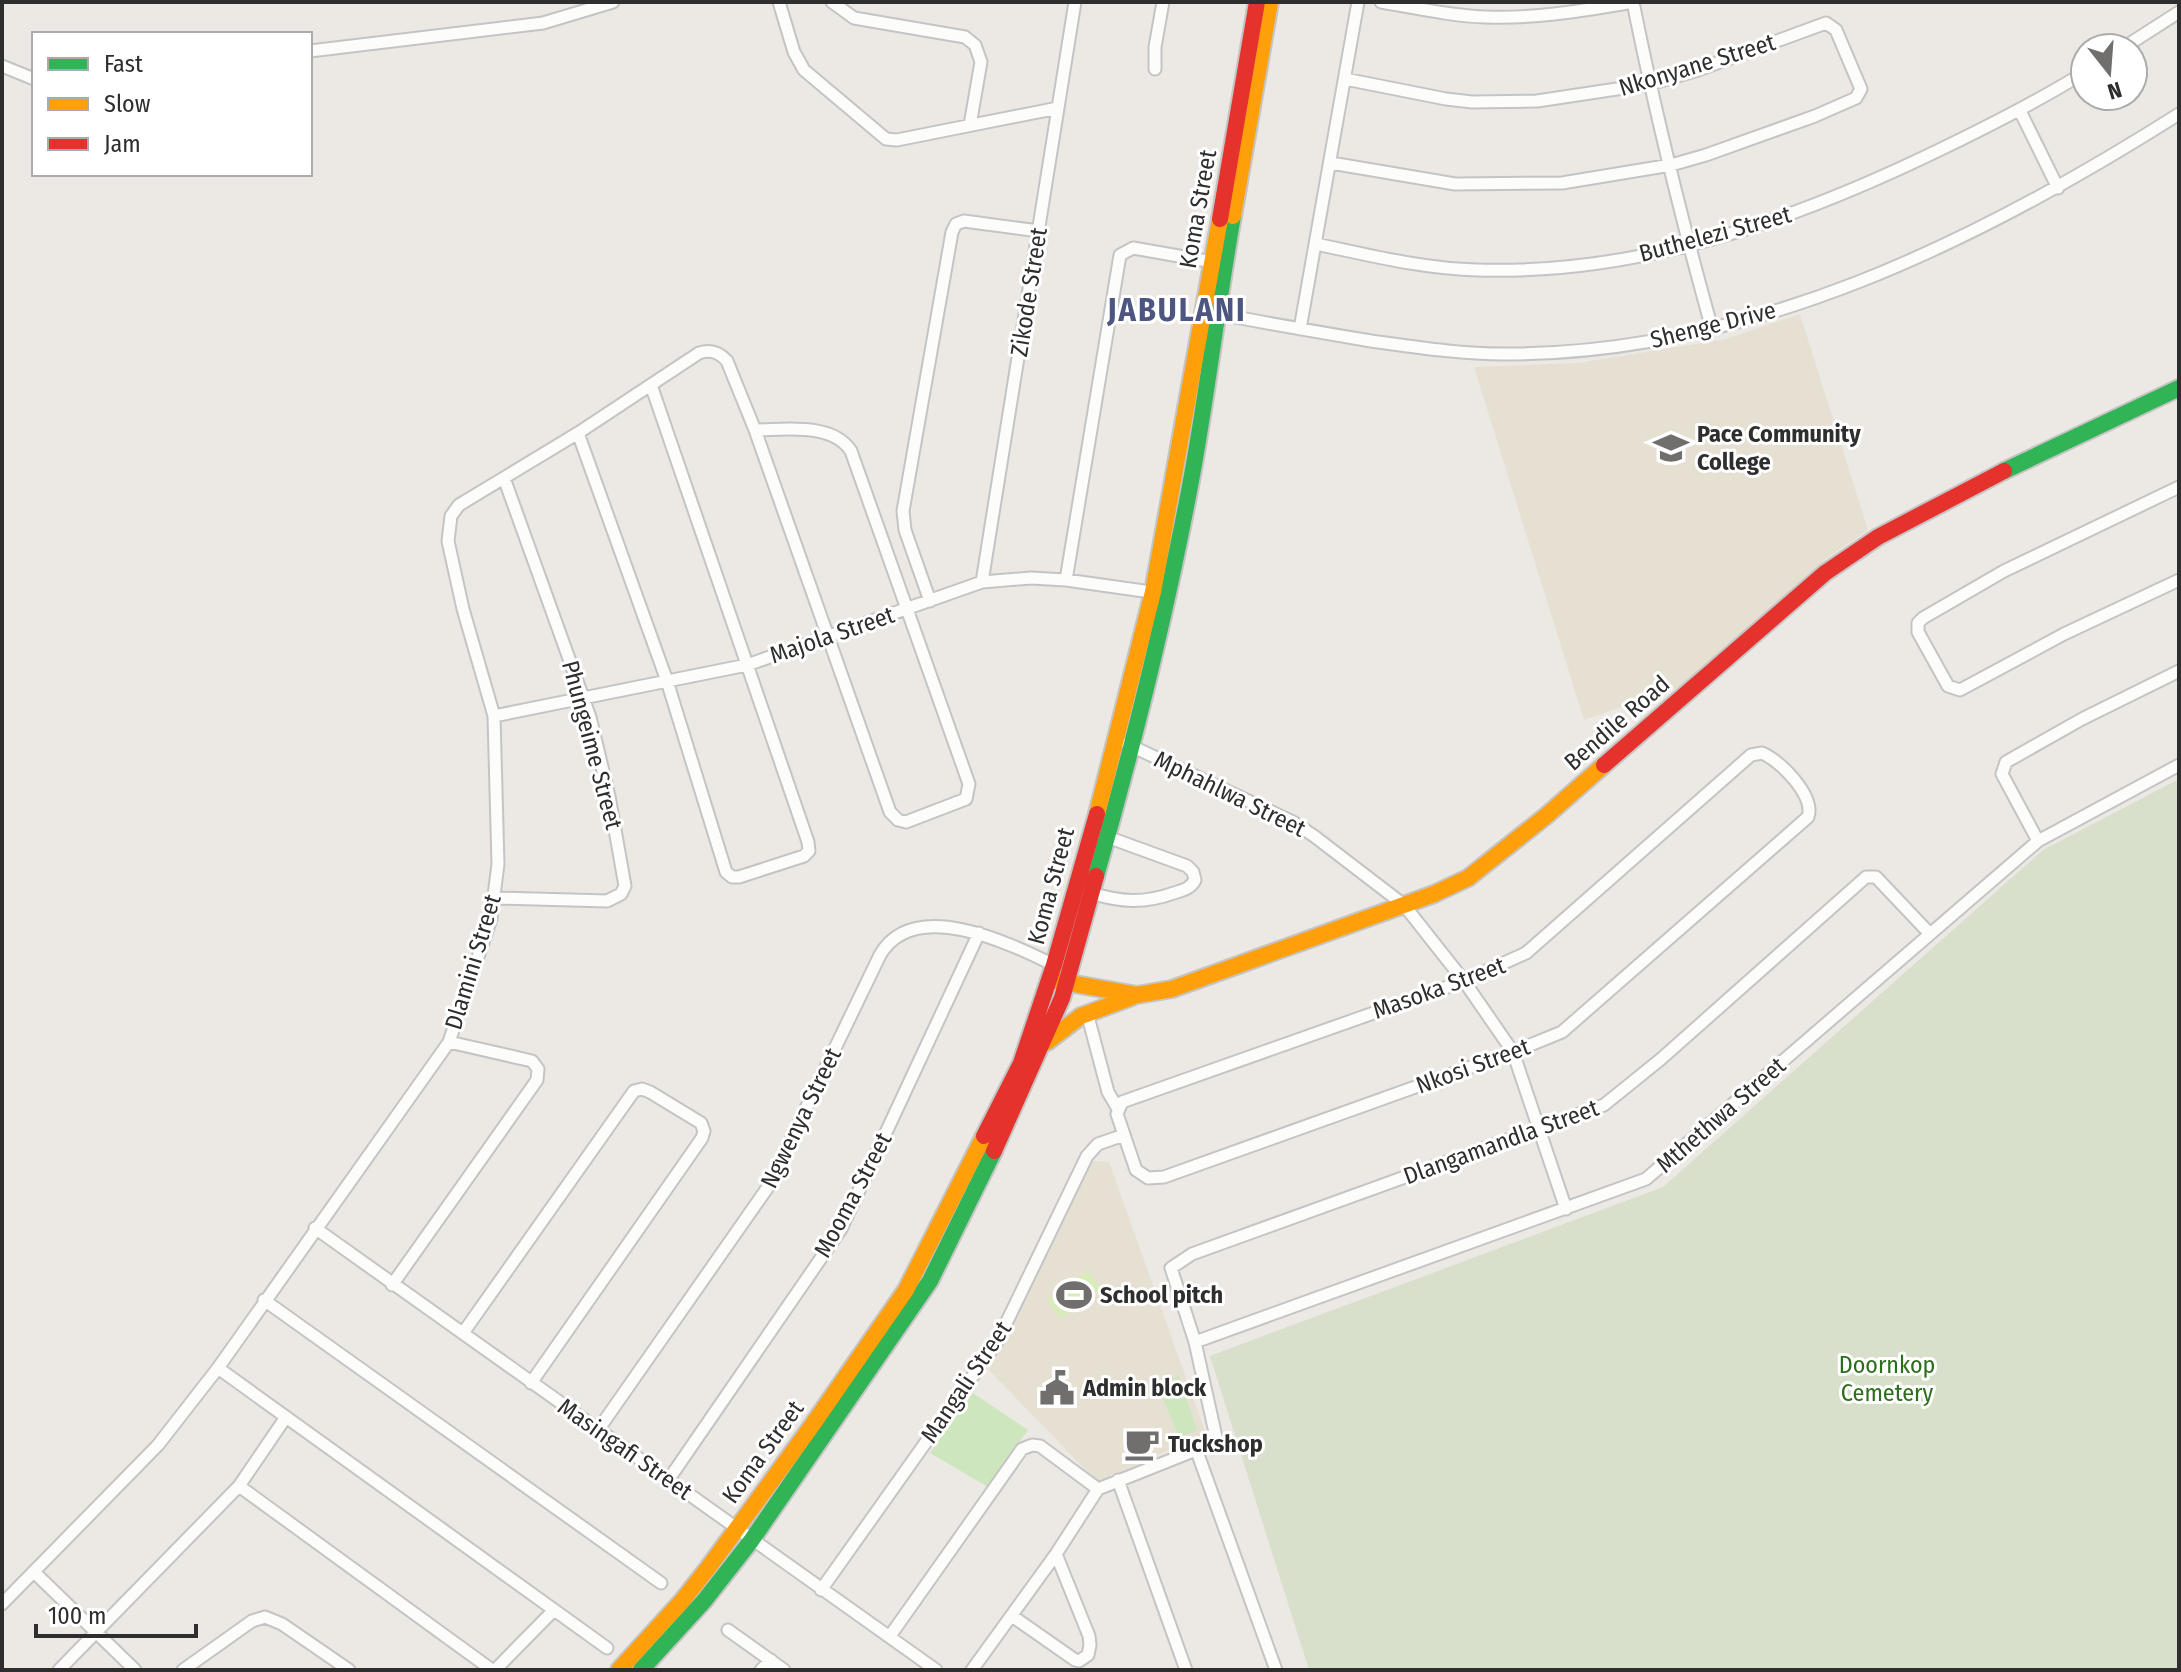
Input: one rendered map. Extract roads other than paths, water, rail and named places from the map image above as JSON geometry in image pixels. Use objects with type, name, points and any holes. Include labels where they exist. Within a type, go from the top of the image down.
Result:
[{"type":"main road","name":"Koma Street","points":[[1211,312],[1213,262],[1257,2]]},
{"type":"main road","name":"Koma Street","points":[[619,1670],[682,1601],[736,1530],[916,1274],[1021,1063],[1099,834],[1125,744],[1161,594],[1270,2]]},
{"type":"main road","name":"Bendile Road","points":[[1052,972],[1067,984],[1137,995],[1172,989],[1462,882],[1546,816],[1808,586],[1846,557],[1996,474],[2179,388]]},
{"type":"main road","name":"Koma Street","points":[[641,1670],[704,1601],[751,1541],[939,1267],[1041,1048],[1067,984],[1091,893],[1099,834]]},
{"type":"main road","points":[[1041,1048],[1087,1013],[1137,995]]},
{"type":"street","points":[[312,51],[543,23],[613,2]]},
{"type":"street","points":[[779,2],[794,52],[802,67],[883,137],[894,140],[1058,108]]},
{"type":"street","points":[[832,2],[854,18],[965,37],[975,45],[981,62],[970,125]]},
{"type":"street","name":"Zikode Street","points":[[982,582],[1075,2]]},
{"type":"street","points":[[1155,69],[1155,47],[1163,2]]},
{"type":"street","points":[[1300,329],[1358,2]]},
{"type":"street","points":[[1381,2],[1498,17],[1543,15],[1634,2],[1650,84],[1712,329]]},
{"type":"street","points":[[2148,32],[2179,12]]},
{"type":"street","name":"Nkonyane Street","points":[[1345,79],[1418,95],[1472,102],[1537,101],[1650,84],[1719,63],[1826,23],[1837,32],[1861,91],[1856,98],[1815,116],[1671,165]]},
{"type":"street","points":[[2,66],[32,78]]},
{"type":"street","name":"Buthelezi Street","points":[[1316,244],[1452,269],[1501,271],[1569,267],[1689,246],[1737,233],[1833,199],[2020,111],[2069,82]]},
{"type":"street","points":[[2020,111],[2058,188]]},
{"type":"street","name":"Shenge Drive","points":[[1211,312],[1438,352],[1503,354],[1578,351],[1712,329],[1868,278],[2022,208],[2179,114]]},
{"type":"street","points":[[1331,163],[1434,181],[1494,185],[1562,183],[1671,165]]},
{"type":"street","points":[[930,601],[905,530],[903,511],[952,232],[956,224],[964,221],[1039,231]]},
{"type":"street","points":[[1066,580],[1120,255],[1136,248],[1213,262]]},
{"type":"street","points":[[504,478],[702,352],[715,352],[727,361],[755,430],[887,807],[901,822],[965,800],[970,787],[846,443],[830,434],[755,430]]},
{"type":"street","points":[[578,433],[667,681],[727,874],[739,877],[808,853],[809,845],[651,385]]},
{"type":"street","name":"Dlamini Street","points":[[2,1604],[158,1445],[218,1368],[449,1042],[496,898],[498,824],[494,716],[448,541],[451,516],[459,505],[504,478]]},
{"type":"street","name":"Phungeime Street","points":[[496,898],[607,901],[616,898],[625,888],[609,796],[584,697],[504,478]]},
{"type":"street","points":[[2179,487],[2004,571],[1921,620],[1917,627],[1952,689],[1965,688],[2064,634],[2179,580]]},
{"type":"street","name":"Majola Street","points":[[494,716],[747,665],[982,582],[1031,578],[1066,580],[1161,594]]},
{"type":"street","points":[[2038,841],[2002,774],[2006,762],[2114,702],[2179,671]]},
{"type":"street","name":"Mphahlwa Street","points":[[1125,744],[1293,822],[1404,905],[1464,981],[1513,1052],[1566,1209]]},
{"type":"street","name":"Masoka Street","points":[[1120,1106],[1464,981],[1526,953],[1753,754],[1760,752],[1769,756],[1804,791],[1810,808]]},
{"type":"street","name":"Mthethwa Street","points":[[1195,1342],[1636,1184],[1658,1170],[2038,841],[2179,765]]},
{"type":"street","name":"Nkosi Street","points":[[1087,1013],[1108,1092],[1120,1106],[1117,1114],[1136,1170],[1154,1180],[1562,1032],[1808,817],[1810,808]]},
{"type":"street","points":[[1091,893],[1121,901],[1143,902],[1187,889],[1194,883],[1193,872],[1187,866],[1099,834]]},
{"type":"street","name":"Dlangamandla Street","points":[[1195,1342],[1171,1268],[1192,1254],[1589,1113],[1613,1100],[1866,877],[1876,877],[1930,934]]},
{"type":"street","name":"Ngwenya Street","points":[[598,1430],[768,1187],[883,950],[899,936],[922,929],[954,927],[979,933],[1052,972]]},
{"type":"street","name":"Mooma Street","points":[[669,1479],[841,1229],[979,933]]},
{"type":"street","points":[[392,1285],[534,1084],[538,1073],[537,1065],[529,1059],[449,1042]]},
{"type":"street","points":[[463,1333],[634,1091],[642,1089],[650,1092],[701,1123],[704,1128],[702,1138],[531,1383]]},
{"type":"street","name":"Mangali Street","points":[[821,1590],[997,1342],[1087,1156],[1098,1144],[1124,1135]]},
{"type":"street","name":"Masingafi Street","points":[[315,1228],[936,1670]]},
{"type":"street","points":[[264,1300],[661,1583]]},
{"type":"street","points":[[972,1670],[1056,1554],[1098,1489],[1211,1444],[1216,1437],[1195,1342]]},
{"type":"street","points":[[218,1368],[607,1648]]},
{"type":"street","points":[[59,1670],[239,1486],[286,1417]]},
{"type":"street","points":[[890,1636],[1022,1449],[1040,1446],[1098,1489]]},
{"type":"street","points":[[1196,1449],[1276,1670]]},
{"type":"street","points":[[1118,1480],[1186,1670]]},
{"type":"street","points":[[239,1486],[493,1670],[554,1610]]},
{"type":"street","points":[[1012,1616],[1075,1660],[1088,1655],[1089,1636],[1056,1554]]},
{"type":"street","points":[[34,1572],[135,1670]]},
{"type":"street","points":[[183,1670],[252,1621],[265,1617],[282,1624],[349,1670]]},
{"type":"street","points":[[728,1630],[784,1670]]},
{"type":"street","points":[[761,1670],[771,1660]]},
{"type":"place","name":"Pace Community College","points":[[1671,448]]},
{"type":"place","name":"School pitch","points":[[1074,1295]]},
{"type":"place","name":"Admin block","points":[[1057,1388]]},
{"type":"place","name":"Tuckshop","points":[[1142,1444]]},
{"type":"district","name":"JABULANI","points":[[1177,310]]},
{"type":"park label","name":"Doornkop Cemetery","points":[[1887,1379]]}]
